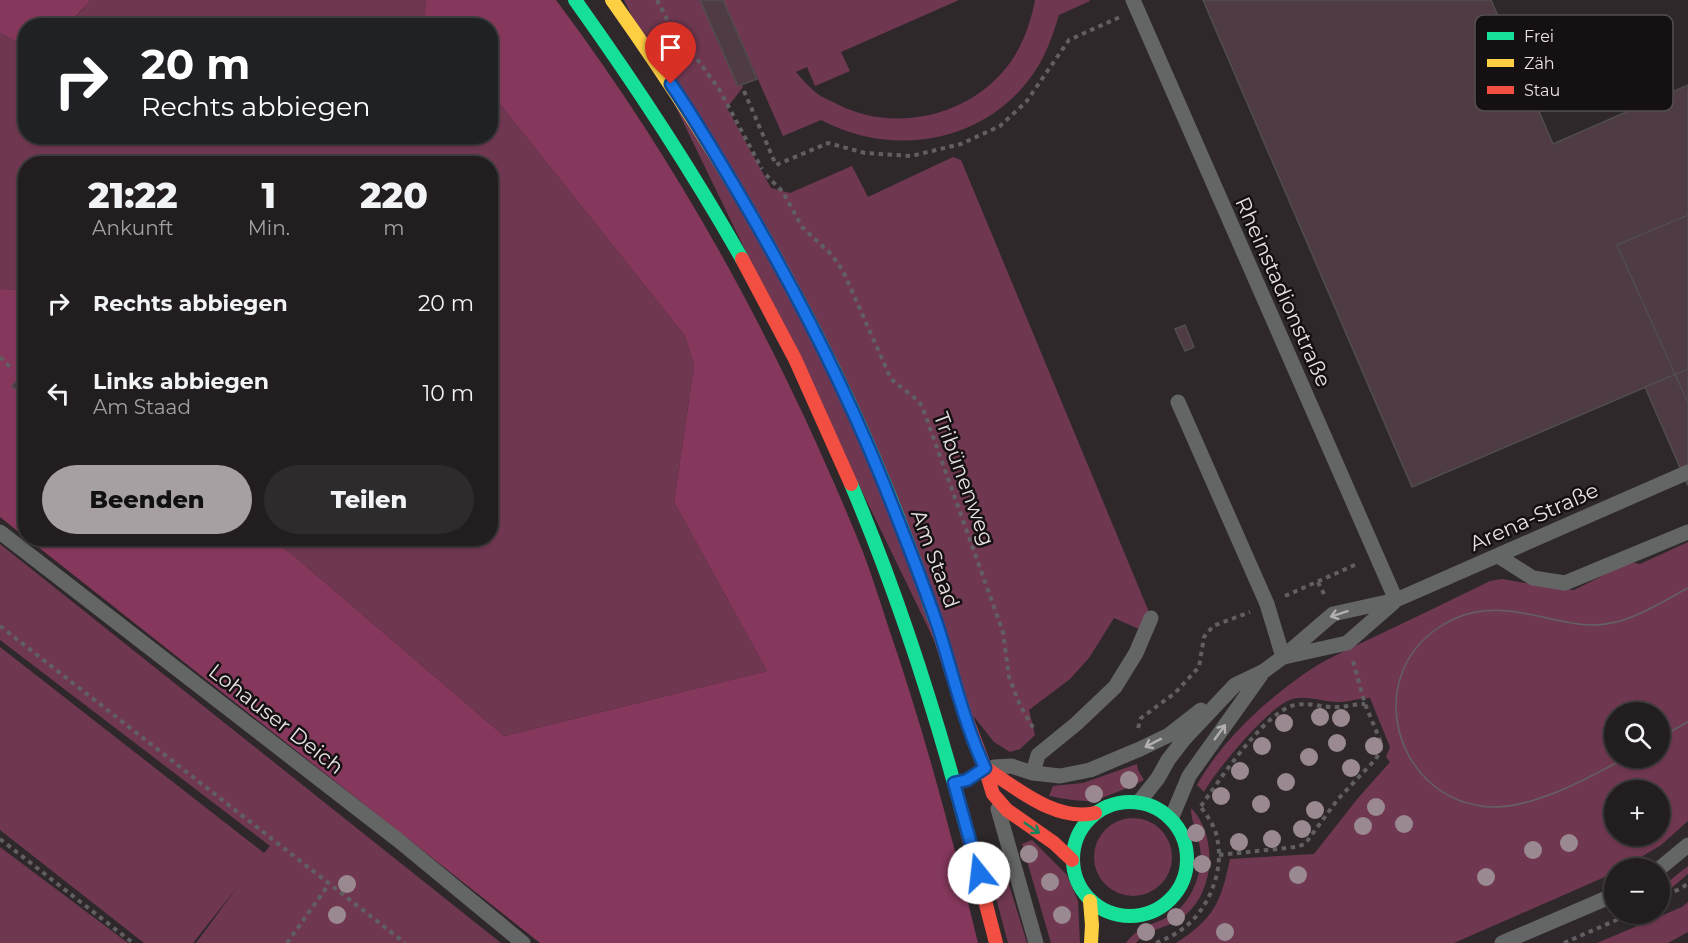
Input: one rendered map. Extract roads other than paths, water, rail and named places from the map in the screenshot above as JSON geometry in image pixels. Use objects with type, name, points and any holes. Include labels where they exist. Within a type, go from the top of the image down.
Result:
[{"type":"street","name":"Am Staad","points":[[575,0],[637,86],[705,195],[758,288],[822,416],[862,509],[910,637],[971,776],[996,943]]},
{"type":"street","name":"Am Staad","points":[[612,0],[683,101],[765,238],[852,409],[895,511],[938,627],[976,747],[971,776]]},
{"type":"street","name":"Am Staad","points":[[971,776],[996,800]]},
{"type":"street","points":[[971,776],[1063,812],[1081,816],[1095,813],[1120,802],[1139,802],[1156,808],[1171,819],[1182,835],[1187,855],[1182,884],[1170,900],[1154,911],[1122,921],[1090,901],[1075,878],[1072,860],[1078,833],[1095,813]]},
{"type":"street","points":[[996,800],[1054,843],[1072,860]]},
{"type":"street","points":[[1090,901],[1091,943]]},
{"type":"lane","name":"Rheinstadionstraße","points":[[1135,5],[1396,600]]},
{"type":"lane","points":[[1178,402],[1267,604],[1283,657]]},
{"type":"lane","name":"Arena-Straße","points":[[971,776],[1011,766],[1033,773],[1060,776],[1090,770],[1140,749],[1169,735],[1235,685],[1264,671],[1333,614],[1396,600],[1688,472]]},
{"type":"lane","name":"Lohauser Deich","points":[[0,532],[18,546]]},
{"type":"lane","points":[[1498,556],[1533,578],[1565,583],[1688,532]]},
{"type":"lane","name":"Lohauser Deich","points":[[18,546],[398,840],[523,943]]},
{"type":"lane","name":"Arena-Straße","points":[[1283,657],[1347,643],[1396,600]]},
{"type":"lane","points":[[1033,773],[1038,755],[1115,687],[1136,653],[1151,618]]},
{"type":"lane","name":"Arena-Straße","points":[[1171,819],[1189,777],[1204,753],[1264,671]]},
{"type":"lane","name":"Arena-Straße","points":[[1139,802],[1185,738],[1235,685]]},
{"type":"lane","points":[[996,800],[999,818],[1036,943]]},
{"type":"lane","points":[[1670,860],[1688,845]]},
{"type":"lane","points":[[1502,943],[1604,899]]},
{"type":"tram line","points":[[1606,768],[1556,792],[1517,804],[1499,807],[1481,806],[1451,797],[1427,780],[1410,757],[1399,731],[1396,703],[1401,675],[1415,649],[1438,628],[1466,614],[1493,610],[1579,624],[1608,624],[1644,612],[1688,588]]},
{"type":"tram line","points":[[1670,732],[1688,722]]}]
